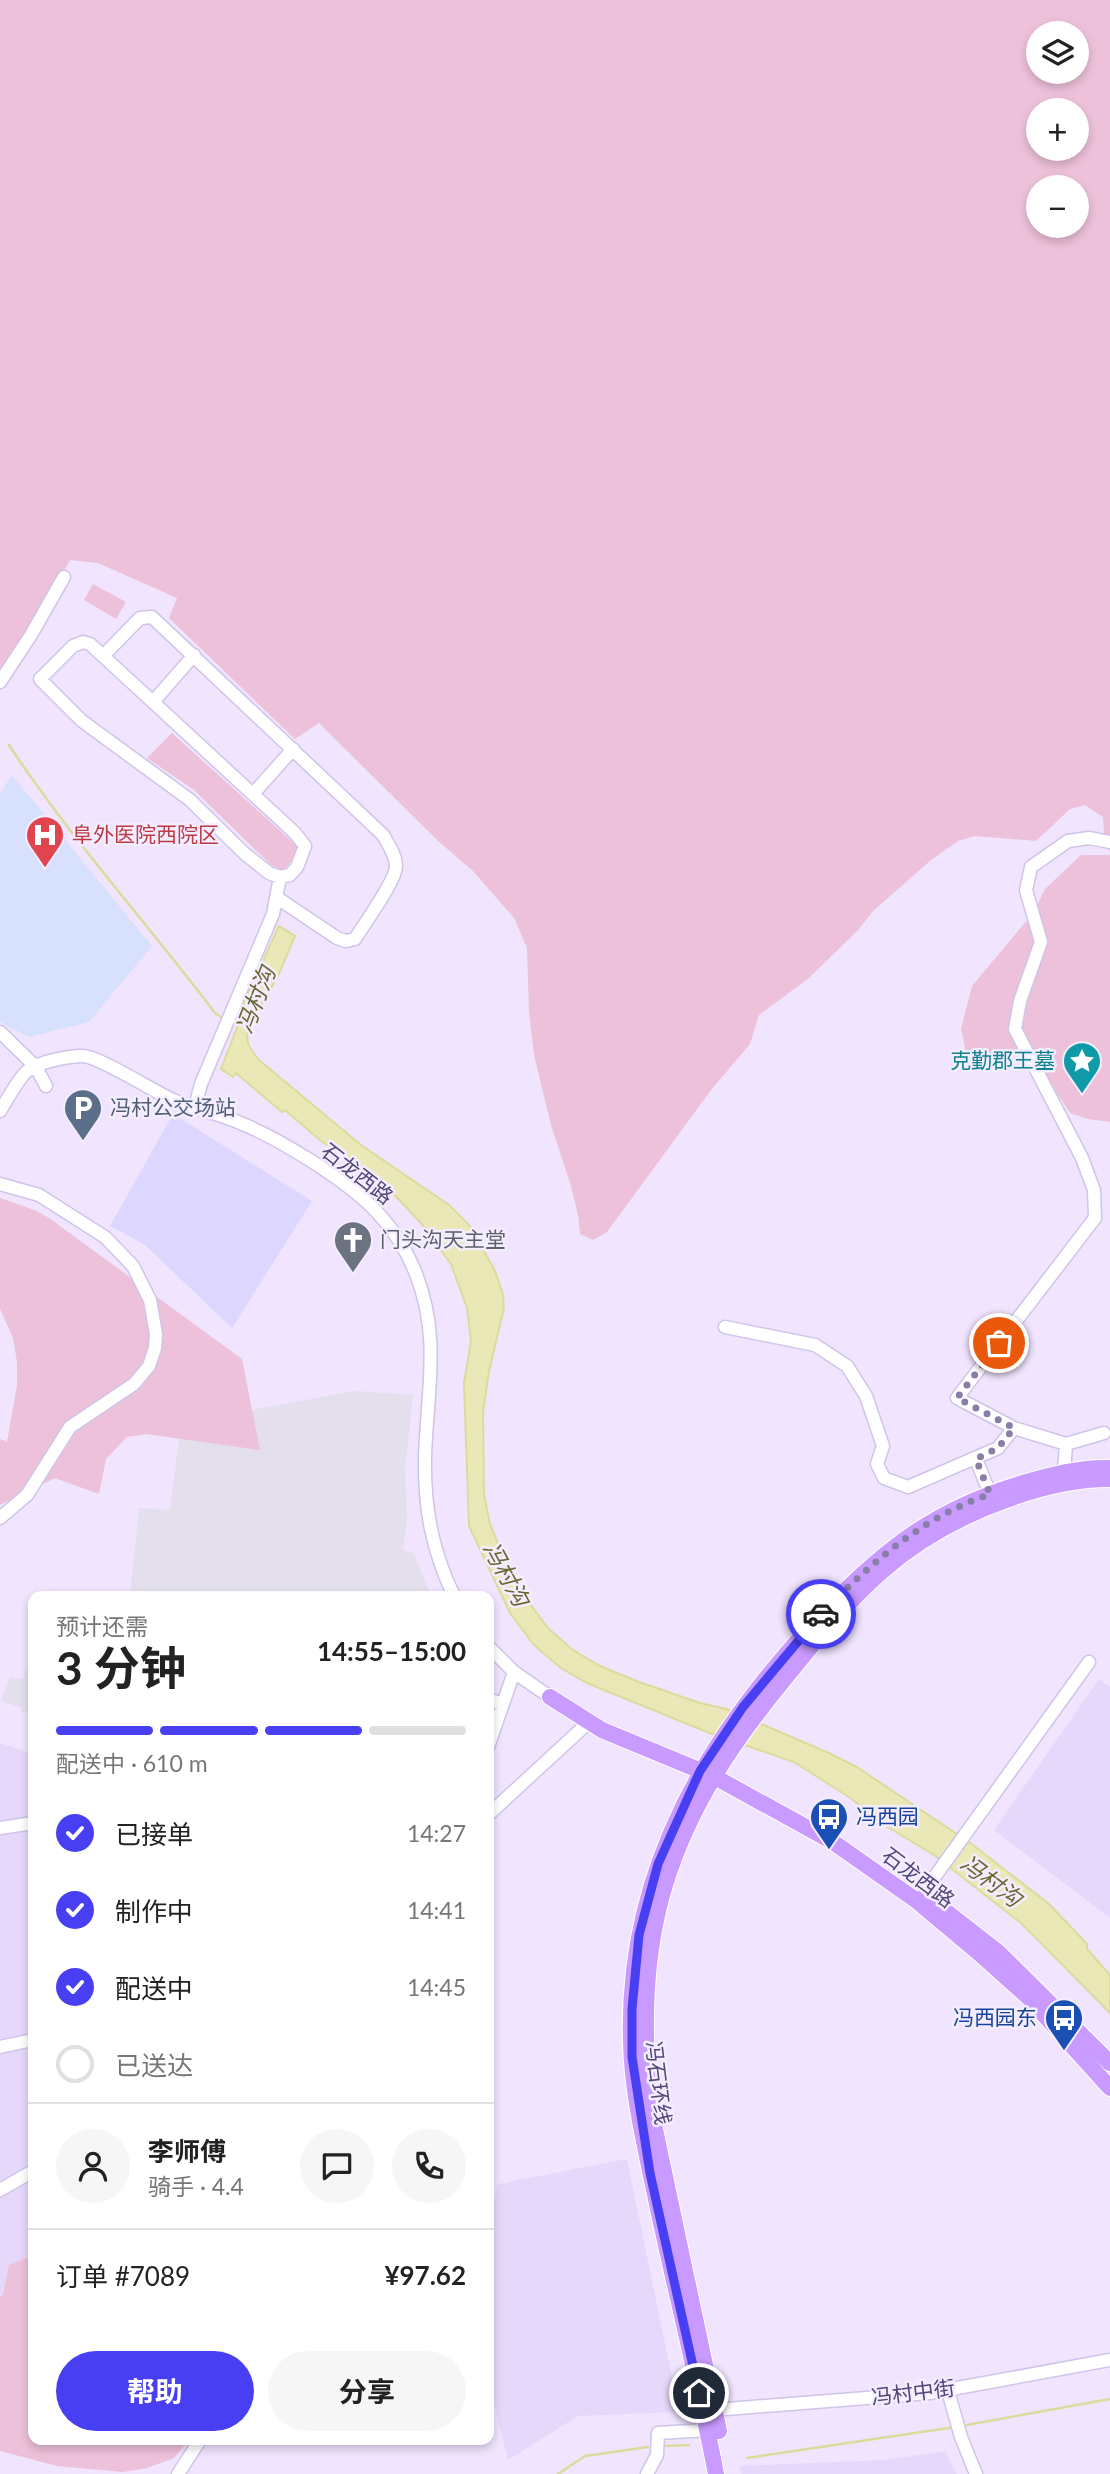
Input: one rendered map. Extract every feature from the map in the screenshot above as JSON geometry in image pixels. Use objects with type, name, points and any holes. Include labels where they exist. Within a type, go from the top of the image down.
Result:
[{"type":"main road","name":"冯石环线","points":[[716,2474],[650,2173],[639,2111],[631,2039],[637,1948],[645,1907],[667,1843],[709,1769],[750,1710],[815,1621],[862,1572],[917,1529],[954,1509],[990,1494],[1064,1473],[1110,1468]]},
{"type":"main road","name":"冯石环线","points":[[750,1710],[845,1606],[904,1552],[953,1522],[1021,1494],[1073,1483],[1110,1479]]},
{"type":"main road","name":"石龙西路","points":[[550,1697],[602,1730],[709,1769]]},
{"type":"main road","name":"石龙西路","points":[[550,1697],[709,1769],[833,1842],[919,1897],[998,1952],[1110,2063]]},
{"type":"main road","name":"冯石环线","points":[[709,1769],[659,1907],[650,1956],[645,2018],[650,2105],[728,2474]]},
{"type":"main road","name":"石龙西路","points":[[919,1897],[1027,1996],[1110,2088]]},
{"type":"street","points":[[0,682],[64,577]]},
{"type":"street","points":[[103,656],[140,618],[152,617],[383,835],[393,853],[396,867],[390,882],[355,939],[346,941],[337,937],[276,897]]},
{"type":"street","points":[[83,642],[90,643],[153,702],[295,833],[305,846],[297,867],[290,875],[280,877],[269,873],[244,853],[190,800],[82,721],[40,679],[73,646],[83,642]]},
{"type":"street","points":[[153,702],[194,655]]},
{"type":"street","points":[[253,794],[293,749]]},
{"type":"street","points":[[1108,1431],[1066,1444],[1014,1428],[957,1398],[1095,1218],[1094,1190],[1082,1158],[1015,1029],[1024,987],[1041,942],[1026,890],[1031,867],[1068,841],[1089,838],[1110,842]]},
{"type":"street","points":[[195,1107],[201,1084],[273,914],[280,877]]},
{"type":"street","points":[[0,1032],[36,1067],[46,1086]]},
{"type":"street","name":"石龙西路","points":[[36,1067],[64,1058],[87,1056],[175,1101],[239,1122],[283,1145],[329,1174],[375,1211],[405,1251],[424,1297],[432,1343],[425,1459],[427,1511],[432,1540],[452,1591]]},
{"type":"street","points":[[0,1111],[27,1071],[36,1067]]},
{"type":"street","points":[[0,1184],[39,1195],[105,1237],[133,1266],[150,1300],[156,1334],[149,1366],[134,1384],[70,1427],[27,1495],[0,1518]]},
{"type":"street","points":[[725,1327],[815,1345],[847,1366],[866,1396],[883,1446],[877,1464],[884,1478],[908,1487],[998,1448],[1014,1428]]},
{"type":"street","points":[[1064,1473],[1066,1444]]},
{"type":"street","points":[[976,1459],[990,1494]]},
{"type":"street","name":"石龙西路","points":[[494,1652],[514,1672],[550,1697]]},
{"type":"street","points":[[919,1897],[1089,1662]]},
{"type":"street","points":[[494,1729],[514,1672]]},
{"type":"street","points":[[494,1701],[502,1704]]},
{"type":"street","points":[[494,1809],[589,1722]]},
{"type":"street","points":[[0,1828],[28,1825]]},
{"type":"street","points":[[0,2047],[28,2041]]},
{"type":"street","points":[[0,2190],[28,2174]]},
{"type":"street","name":"冯村中街","points":[[714,2410],[798,2405],[948,2390],[1110,2360]]},
{"type":"street","points":[[948,2390],[961,2437],[976,2474]]},
{"type":"street","points":[[647,2474],[657,2455],[658,2433],[708,2430]]},
{"type":"street","points":[[178,2474],[197,2445]]},
{"type":"shaded area","points":[[0,0],[1110,0],[1110,853],[1104,834],[1103,817],[1085,805],[1070,809],[1036,841],[975,836],[958,841],[931,860],[873,911],[859,929],[809,978],[759,1015],[750,1044],[711,1090],[607,1232],[593,1240],[580,1234],[571,1186],[551,1125],[534,1055],[529,1012],[527,948],[514,918],[473,871],[437,840],[319,723],[295,739],[169,618],[177,598],[98,563],[70,560],[0,685]]},
{"type":"shaded area","points":[[93,584],[126,602],[116,619],[84,600]]},
{"type":"shaded area","points":[[172,733],[298,847],[293,859],[283,871],[271,865],[194,790],[147,758]]},
{"type":"shaded area","name":"阜外医院西院区","points":[[12,775],[152,946],[89,1022],[29,1037],[0,1022],[0,793]]},
{"type":"shaded area","points":[[1081,855],[1110,855],[1110,1122],[1070,1113],[1047,1078],[1026,1055],[1002,1055],[984,1062],[966,1052],[961,1029],[972,986],[1034,912],[1045,889]]},
{"type":"shaded area","points":[[173,1114],[312,1201],[232,1328],[145,1245],[110,1226]]},
{"type":"shaded area","points":[[0,1198],[49,1218],[242,1359],[260,1450],[146,1434],[127,1437],[106,1459],[99,1494],[55,1478],[0,1505],[0,1439],[7,1442],[17,1385],[17,1362],[13,1338],[0,1309]]},
{"type":"shaded area","points":[[355,1391],[413,1395],[405,1468],[407,1520],[403,1550],[414,1554],[429,1591],[131,1591],[139,1508],[170,1510],[181,1423]]},
{"type":"shaded area","points":[[28,1666],[28,1713],[21,1712],[22,1708],[1,1701],[10,1677],[23,1679]]},
{"type":"shaded area","points":[[1099,1679],[1110,1687],[1110,1918],[994,1830]]},
{"type":"shaded area","points":[[0,1743],[28,1752],[28,2257],[9,2265],[0,2297]]},
{"type":"shaded area","points":[[627,2159],[679,2412],[578,2416],[508,2460],[494,2403],[494,2201],[498,2184]]},
{"type":"shaded area","points":[[28,2257],[28,2445],[185,2445],[174,2458],[147,2468],[123,2472],[57,2466],[0,2451],[0,2297],[9,2265]]},
{"type":"shaded area","points":[[945,2451],[957,2474],[742,2474],[739,2466],[886,2460]]},
{"type":"water","name":"冯村沟","points":[[279,926],[295,936],[278,976],[248,1028],[247,1038],[251,1049],[259,1060],[361,1145],[449,1205],[470,1226],[495,1271],[503,1295],[504,1308],[489,1371],[483,1412],[484,1495],[490,1524],[505,1561],[527,1600],[548,1628],[573,1650],[600,1666],[700,1703],[726,1709],[857,1767],[973,1845],[1049,1904],[1087,1944],[1087,1949],[1110,1975],[1110,2013],[1021,1923],[934,1855],[886,1826],[849,1797],[794,1762],[707,1732],[587,1683],[561,1668],[534,1645],[510,1613],[469,1526],[464,1383],[471,1341],[467,1308],[451,1264],[420,1222],[364,1167],[321,1141],[236,1073],[233,1077],[221,1069],[238,1025],[235,1022]]},
{"type":"waterway","name":"冯村沟","points":[[9,745],[83,847],[215,1013],[223,1018]]},
{"type":"waterway","points":[[961,2426],[1110,2399]]},
{"type":"waterway","points":[[747,2458],[955,2427]]},
{"type":"waterway","points":[[666,2446],[689,2445]]},
{"type":"waterway","points":[[558,2474],[585,2456],[648,2447]]},
{"type":"way so far","points":[[821,1614],[862,1572],[917,1529],[990,1494],[976,1459],[998,1448],[1014,1428],[957,1398],[999,1343]]},
{"type":"place","name":"阜外医院西院区","points":[[45,869]]},
{"type":"place","name":"克勤郡王墓","points":[[1082,1095]]},
{"type":"place","name":"冯村公交场站","points":[[83,1142]]},
{"type":"place","name":"门头沟天主堂","points":[[353,1274]]},
{"type":"place","name":"冯西园","points":[[829,1851]]},
{"type":"place","name":"冯西园东","points":[[1064,2052]]},
{"type":"route","points":[[699,2393],[650,2173],[632,2057],[632,2009],[639,1935],[658,1864],[700,1771],[743,1707],[821,1614]]}]
